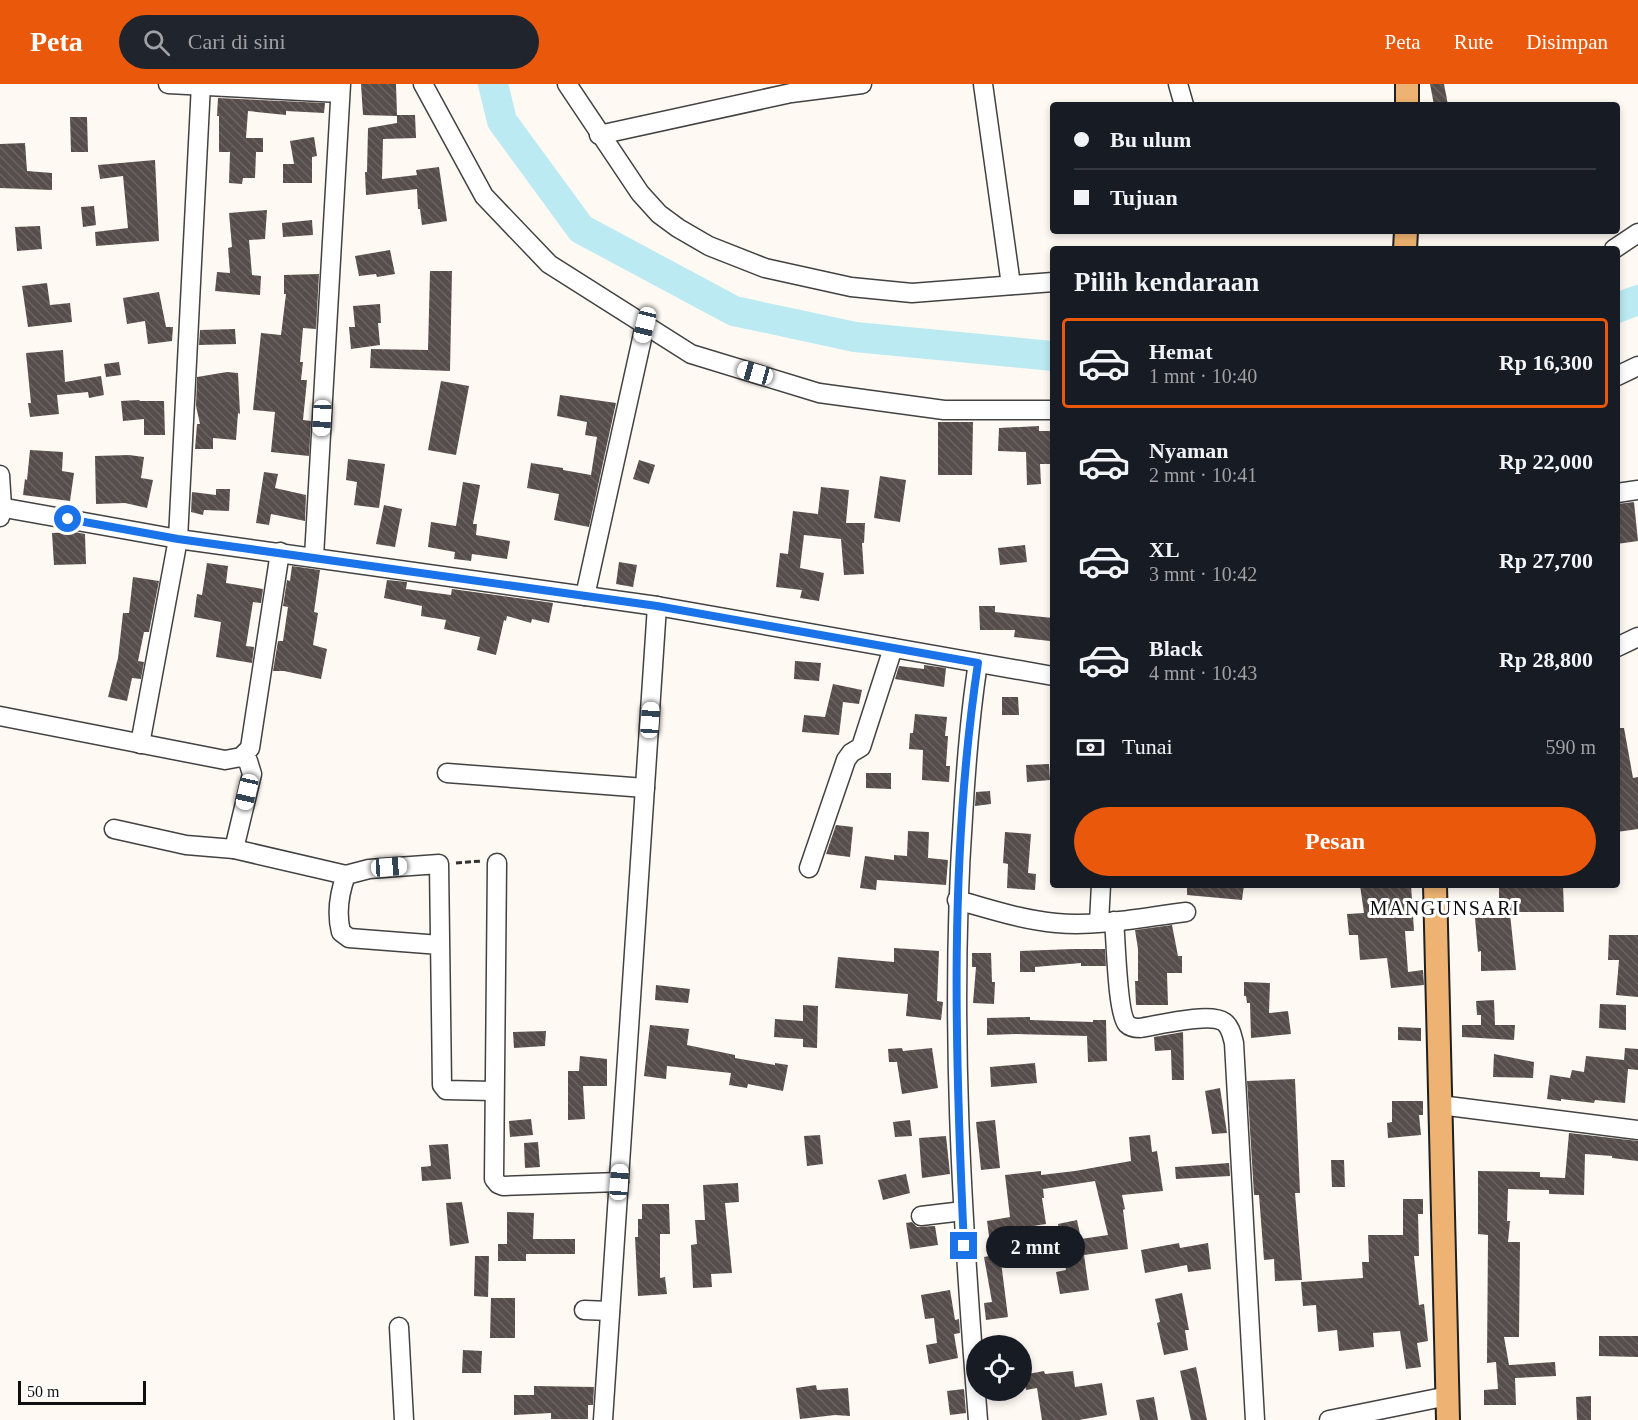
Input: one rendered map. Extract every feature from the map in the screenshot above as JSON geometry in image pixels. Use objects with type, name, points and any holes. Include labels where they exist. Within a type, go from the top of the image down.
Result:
[{"type":"main road","points":[[1407,84],[1407,102]]},
{"type":"main road","points":[[1435,888],[1448,1420]]},
{"type":"street","points":[[168,84],[341,89],[314,557]]},
{"type":"street","points":[[140,744],[178,539],[201,84]]},
{"type":"street","points":[[423,84],[484,196],[549,264],[691,354],[819,393],[944,410],[1050,410]]},
{"type":"street","points":[[567,84],[640,193],[659,214],[709,246],[765,268],[851,287],[912,293],[1050,282]]},
{"type":"street","points":[[599,135],[791,93],[862,84]]},
{"type":"street","points":[[982,84],[1011,285]]},
{"type":"street","points":[[1178,84],[1183,102]]},
{"type":"street","points":[[1618,246],[1638,233]]},
{"type":"street","points":[[585,596],[645,325]]},
{"type":"street","points":[[1620,374],[1638,366]]},
{"type":"street","points":[[0,475],[1,510],[178,539],[657,606],[1050,675]]},
{"type":"street","points":[[1620,493],[1638,490]]},
{"type":"street","points":[[0,716],[225,760],[241,757],[250,748],[280,552]]},
{"type":"street","points":[[603,1420],[657,606]]},
{"type":"street","points":[[1620,646],[1638,637]]},
{"type":"street","points":[[808,868],[846,760],[851,753],[861,747],[893,648]]},
{"type":"street","points":[[978,663],[969,718],[957,900],[957,1065],[963,1211],[978,1420]]},
{"type":"street","points":[[234,849],[252,774],[248,761],[241,757]]},
{"type":"street","points":[[447,773],[645,789]]},
{"type":"street","points":[[114,829],[186,845],[234,849],[346,875],[369,869],[439,864],[442,1085],[446,1090],[494,1091]]},
{"type":"street","points":[[497,863],[493,1173],[498,1184],[503,1186],[619,1182]]},
{"type":"street","points":[[346,875],[340,892],[338,917],[341,932],[349,938],[440,945]]},
{"type":"street","points":[[1102,888],[1121,1009],[1127,1024],[1132,1028],[1140,1028],[1209,1018],[1224,1022],[1230,1029],[1234,1043],[1255,1420]]},
{"type":"street","points":[[957,900],[1009,915],[1058,923],[1107,921],[1186,912]]},
{"type":"street","points":[[1440,1105],[1638,1130]]},
{"type":"street","points":[[921,1216],[963,1211]]},
{"type":"street","points":[[584,1310],[610,1311]]},
{"type":"street","points":[[399,1327],[404,1420]]},
{"type":"street","points":[[1329,1420],[1448,1396]]},
{"type":"path","points":[[439,864],[486,861],[497,863]]},
{"type":"building","points":[[361,84],[396,84],[397,115],[415,115],[416,138],[383,139],[382,179],[417,175],[416,170],[439,167],[447,221],[422,225],[417,189],[366,195],[368,128],[397,123],[397,116],[363,115]]},
{"type":"building","points":[[1430,84],[1444,84],[1447,102],[1433,102]]},
{"type":"building","points":[[218,98],[325,103],[324,113],[286,111],[286,115],[248,111],[246,138],[263,138],[263,152],[256,152],[255,178],[243,178],[242,184],[229,183],[230,152],[219,152]]},
{"type":"building","points":[[70,117],[87,117],[88,152],[71,152]]},
{"type":"building","points":[[314,137],[317,156],[312,157],[312,183],[283,183],[283,164],[294,164],[290,141]]},
{"type":"building","points":[[25,143],[27,171],[52,173],[52,190],[0,188],[0,144]]},
{"type":"building","points":[[155,160],[159,241],[96,246],[95,232],[128,228],[123,176],[100,179],[98,165]]},
{"type":"building","points":[[94,206],[96,225],[83,227],[81,207]]},
{"type":"building","points":[[267,210],[265,239],[249,240],[252,275],[261,276],[260,295],[215,291],[217,272],[230,273],[228,248],[232,247],[229,213]]},
{"type":"building","points":[[312,220],[313,235],[283,237],[282,223]]},
{"type":"building","points":[[40,226],[42,249],[17,251],[15,227]]},
{"type":"building","points":[[390,250],[395,274],[377,277],[376,274],[359,276],[355,256]]},
{"type":"building","points":[[430,271],[452,271],[450,371],[370,368],[371,349],[428,350]]},
{"type":"building","points":[[319,274],[316,329],[303,328],[300,362],[303,362],[301,380],[307,380],[303,420],[311,421],[309,456],[271,452],[275,412],[253,410],[261,333],[281,335],[286,294],[284,294],[284,275]]},
{"type":"building","points":[[47,283],[50,305],[70,303],[72,322],[28,327],[22,286]]},
{"type":"building","points":[[159,292],[166,327],[173,327],[172,341],[148,344],[145,321],[127,324],[123,298]]},
{"type":"building","points":[[380,304],[381,323],[378,323],[380,345],[351,349],[349,327],[355,327],[353,306]]},
{"type":"building","points":[[235,329],[236,344],[199,345],[200,330]]},
{"type":"building","points":[[63,350],[65,382],[101,376],[104,395],[89,398],[88,392],[57,395],[59,414],[30,417],[28,403],[31,403],[26,353]]},
{"type":"building","points":[[119,362],[121,375],[106,377],[104,364]]},
{"type":"building","points":[[227,372],[238,373],[240,414],[238,413],[236,440],[213,438],[213,449],[195,449],[197,424],[200,424],[196,406],[197,377]]},
{"type":"building","points":[[441,381],[469,386],[456,455],[428,450]]},
{"type":"building","points":[[560,395],[616,403],[589,527],[554,520],[559,494],[527,488],[531,463],[591,475],[597,437],[585,435],[587,422],[557,416]]},
{"type":"building","points":[[121,401],[164,401],[165,435],[144,435],[144,419],[123,421]]},
{"type":"building","points":[[938,422],[973,422],[972,475],[938,475]]},
{"type":"building","points":[[1039,426],[1039,431],[1050,431],[1050,464],[1040,464],[1041,484],[1027,485],[1026,452],[998,451],[999,428]]},
{"type":"building","points":[[30,450],[63,452],[62,471],[74,473],[70,501],[23,495]]},
{"type":"building","points":[[95,456],[144,457],[141,478],[153,480],[147,508],[125,503],[96,504]]},
{"type":"building","points":[[348,459],[385,464],[379,508],[354,505],[357,482],[346,480]]},
{"type":"building","points":[[639,460],[655,465],[649,484],[633,479]]},
{"type":"building","points":[[264,472],[278,474],[275,488],[306,495],[305,521],[271,514],[269,525],[256,523]]},
{"type":"building","points":[[880,476],[906,480],[900,522],[874,518]]},
{"type":"building","points":[[463,482],[480,485],[473,524],[477,524],[476,535],[510,541],[507,559],[472,554],[471,561],[454,559],[455,552],[428,547],[431,522],[456,526]]},
{"type":"building","points":[[821,487],[849,490],[846,523],[865,523],[864,543],[862,543],[864,574],[844,575],[841,539],[804,535],[800,568],[824,573],[819,601],[800,598],[802,590],[776,587],[780,553],[788,554],[793,511],[818,514]]},
{"type":"building","points":[[216,489],[230,489],[229,511],[204,510],[203,515],[191,512],[192,492],[216,495]]},
{"type":"building","points":[[1634,502],[1638,541],[1620,544],[1620,504]]},
{"type":"building","points":[[384,505],[402,509],[395,547],[376,544]]},
{"type":"building","points":[[52,533],[85,534],[86,564],[54,565]]},
{"type":"building","points":[[1025,545],[1027,562],[1000,565],[998,548]]},
{"type":"building","points":[[619,562],[637,565],[633,587],[616,584]]},
{"type":"building","points":[[207,563],[228,566],[226,583],[263,589],[261,603],[253,602],[246,646],[254,647],[252,663],[216,657],[221,622],[194,617],[197,594],[202,595]]},
{"type":"building","points":[[292,566],[320,570],[314,612],[318,613],[313,645],[327,649],[321,679],[284,671],[273,671],[278,641],[283,641],[288,607],[283,606],[287,580],[290,581]]},
{"type":"building","points":[[133,577],[159,581],[149,632],[144,632],[138,661],[144,662],[141,679],[132,678],[127,701],[108,697],[118,658],[123,613],[129,613]]},
{"type":"building","points":[[387,580],[407,582],[406,589],[451,595],[452,589],[553,603],[549,623],[532,619],[531,623],[507,616],[506,621],[504,620],[496,655],[477,650],[480,637],[444,629],[446,620],[421,616],[422,606],[384,598]]},
{"type":"building","points":[[979,606],[995,606],[995,612],[1050,618],[1050,641],[1014,637],[1015,630],[980,630]]},
{"type":"building","points":[[795,661],[821,663],[819,681],[794,679]]},
{"type":"building","points":[[924,665],[946,668],[944,687],[895,679],[899,666],[924,669]]},
{"type":"building","points":[[833,684],[862,690],[859,704],[843,702],[839,735],[802,732],[804,715],[825,717]]},
{"type":"building","points":[[1002,697],[1018,697],[1019,715],[1002,715]]},
{"type":"building","points":[[915,714],[947,717],[945,736],[948,736],[946,766],[950,766],[949,782],[922,780],[923,750],[909,749]]},
{"type":"building","points":[[1620,728],[1624,728],[1633,778],[1638,777],[1638,829],[1620,832]]},
{"type":"building","points":[[1049,764],[1050,780],[1027,782],[1026,765]]},
{"type":"building","points":[[866,773],[891,773],[891,789],[866,788]]},
{"type":"building","points":[[990,791],[991,804],[975,806],[976,792]]},
{"type":"building","points":[[836,825],[853,827],[850,857],[826,854]]},
{"type":"building","points":[[908,831],[929,832],[928,858],[948,860],[946,885],[877,880],[876,890],[860,888],[865,856],[894,860],[894,855],[907,856]]},
{"type":"building","points":[[1005,832],[1031,834],[1028,873],[1036,874],[1035,890],[1007,888],[1008,864],[1003,863]]},
{"type":"building","points":[[1187,888],[1244,888],[1242,900],[1187,895]]},
{"type":"building","points":[[1360,888],[1411,888],[1414,931],[1405,931],[1408,972],[1423,970],[1424,985],[1391,988],[1387,958],[1360,960],[1358,935],[1349,935],[1347,914],[1364,913]]},
{"type":"building","points":[[1499,888],[1563,888],[1564,912],[1499,912]]},
{"type":"building","points":[[1510,914],[1516,970],[1481,971],[1481,951],[1478,952],[1475,918]]},
{"type":"building","points":[[1172,925],[1178,956],[1182,956],[1182,973],[1167,973],[1168,1005],[1136,1005],[1135,981],[1138,981],[1138,949],[1135,930]]},
{"type":"building","points":[[1609,935],[1638,935],[1638,997],[1616,995],[1619,960],[1608,960]]},
{"type":"building","points":[[894,948],[939,951],[937,1001],[943,1002],[941,1020],[906,1016],[908,994],[835,988],[838,957],[894,962]]},
{"type":"building","points":[[1105,949],[1106,966],[1081,966],[1081,963],[1035,967],[1035,972],[1020,972],[1020,951]]},
{"type":"building","points":[[972,953],[991,953],[992,982],[995,982],[994,1004],[973,1003],[976,967],[972,967]]},
{"type":"building","points":[[1244,982],[1270,983],[1269,1013],[1288,1011],[1291,1034],[1251,1038],[1250,1003],[1247,1003],[1246,996],[1244,996]]},
{"type":"building","points":[[656,985],[690,989],[688,1003],[655,1000]]},
{"type":"building","points":[[1494,1000],[1495,1025],[1515,1025],[1514,1040],[1462,1037],[1462,1025],[1481,1025],[1481,1015],[1477,1015],[1476,1001]]},
{"type":"building","points":[[1600,1004],[1626,1005],[1626,1030],[1599,1028]]},
{"type":"building","points":[[803,1005],[818,1006],[817,1048],[803,1047],[803,1039],[774,1037],[775,1019],[803,1021]]},
{"type":"building","points":[[1030,1017],[1030,1020],[1093,1022],[1093,1020],[1106,1020],[1107,1061],[1088,1062],[1087,1036],[987,1035],[987,1018]]},
{"type":"building","points":[[650,1025],[689,1029],[687,1045],[735,1055],[735,1058],[788,1065],[783,1091],[748,1084],[747,1088],[729,1085],[731,1073],[667,1066],[666,1079],[644,1076]]},
{"type":"building","points":[[1398,1027],[1421,1028],[1421,1041],[1398,1040]]},
{"type":"building","points":[[546,1031],[545,1046],[514,1048],[513,1032]]},
{"type":"building","points":[[1183,1032],[1184,1080],[1172,1080],[1171,1050],[1155,1051],[1154,1037]]},
{"type":"building","points":[[902,1048],[903,1051],[932,1048],[938,1088],[902,1094],[897,1062],[889,1062],[888,1049]]},
{"type":"building","points":[[1625,1048],[1638,1049],[1638,1070],[1628,1069],[1625,1103],[1547,1099],[1550,1075],[1570,1078],[1572,1070],[1584,1072],[1586,1056],[1624,1060]]},
{"type":"building","points":[[1494,1054],[1534,1062],[1533,1078],[1493,1077]]},
{"type":"building","points":[[580,1056],[607,1059],[607,1086],[583,1086],[585,1119],[568,1120],[568,1071],[579,1071]]},
{"type":"building","points":[[1035,1063],[1037,1083],[991,1087],[990,1067]]},
{"type":"building","points":[[1295,1079],[1300,1193],[1295,1193],[1302,1280],[1275,1281],[1274,1259],[1264,1260],[1259,1195],[1254,1195],[1247,1081]]},
{"type":"building","points":[[1220,1088],[1227,1133],[1212,1134],[1205,1091]]},
{"type":"building","points":[[1392,1101],[1423,1101],[1423,1115],[1419,1115],[1421,1135],[1388,1138],[1387,1123],[1392,1122]]},
{"type":"building","points":[[531,1119],[533,1135],[510,1137],[509,1121]]},
{"type":"building","points":[[910,1120],[912,1136],[895,1137],[893,1122]]},
{"type":"building","points":[[995,1120],[1000,1168],[981,1170],[976,1122]]},
{"type":"building","points":[[1569,1133],[1638,1141],[1638,1161],[1585,1154],[1584,1195],[1549,1194],[1549,1190],[1508,1189],[1507,1221],[1510,1221],[1508,1242],[1520,1242],[1519,1337],[1504,1337],[1509,1365],[1555,1362],[1556,1376],[1515,1378],[1516,1405],[1484,1405],[1484,1390],[1498,1389],[1496,1362],[1487,1363],[1488,1235],[1478,1234],[1478,1171],[1540,1172],[1540,1177],[1565,1178]]},
{"type":"building","points":[[820,1135],[823,1164],[807,1166],[804,1136]]},
{"type":"building","points":[[1150,1135],[1152,1152],[1157,1151],[1163,1191],[1122,1195],[1128,1249],[1084,1255],[1089,1290],[1060,1294],[1056,1272],[1066,1270],[1058,1224],[1077,1220],[1081,1239],[1108,1235],[1095,1181],[1043,1189],[1046,1224],[1027,1227],[1029,1245],[991,1251],[987,1221],[1010,1217],[1005,1175],[1041,1171],[1041,1175],[1131,1161],[1129,1137]]},
{"type":"building","points":[[946,1136],[950,1174],[922,1178],[919,1138]]},
{"type":"building","points":[[538,1142],[540,1167],[525,1168],[524,1143]]},
{"type":"building","points":[[448,1144],[451,1179],[422,1181],[421,1167],[431,1166],[429,1145]]},
{"type":"building","points":[[1331,1160],[1344,1160],[1345,1187],[1332,1187]]},
{"type":"building","points":[[1229,1163],[1230,1176],[1176,1179],[1175,1167]]},
{"type":"building","points":[[906,1174],[910,1193],[883,1200],[878,1180]]},
{"type":"building","points":[[738,1183],[739,1202],[725,1203],[732,1273],[711,1274],[712,1287],[693,1288],[691,1245],[697,1244],[695,1220],[705,1220],[703,1185]]},
{"type":"building","points":[[1403,1199],[1423,1199],[1423,1214],[1418,1214],[1419,1256],[1414,1256],[1419,1305],[1424,1304],[1428,1341],[1417,1343],[1421,1367],[1406,1369],[1400,1331],[1373,1333],[1374,1347],[1339,1351],[1337,1330],[1318,1332],[1316,1305],[1303,1306],[1301,1282],[1363,1278],[1362,1262],[1369,1262],[1368,1235],[1403,1235]]},
{"type":"building","points":[[462,1202],[469,1243],[450,1246],[446,1203]]},
{"type":"building","points":[[642,1204],[669,1204],[670,1234],[660,1234],[660,1278],[665,1277],[667,1294],[638,1296],[635,1237],[638,1237],[638,1219],[642,1219]]},
{"type":"building","points":[[507,1212],[534,1213],[533,1239],[575,1239],[575,1254],[526,1254],[526,1261],[498,1261],[498,1244],[507,1244]]},
{"type":"building","points":[[912,1222],[917,1227],[935,1226],[938,1245],[910,1249],[906,1223]]},
{"type":"building","points":[[1179,1243],[1180,1248],[1208,1243],[1211,1269],[1188,1272],[1187,1265],[1145,1273],[1141,1250]]},
{"type":"building","points":[[1000,1254],[1008,1317],[986,1320],[984,1303],[992,1302],[984,1257]]},
{"type":"building","points":[[475,1256],[489,1256],[488,1297],[474,1296]]},
{"type":"building","points":[[950,1290],[955,1320],[959,1319],[960,1333],[954,1334],[958,1358],[929,1364],[926,1345],[937,1343],[934,1318],[925,1319],[921,1295]]},
{"type":"building","points":[[1182,1293],[1189,1330],[1185,1330],[1188,1350],[1164,1355],[1157,1323],[1160,1322],[1155,1299]]},
{"type":"building","points":[[491,1298],[515,1298],[515,1338],[490,1338]]},
{"type":"building","points":[[1599,1336],[1638,1336],[1638,1357],[1599,1356]]},
{"type":"building","points":[[463,1350],[482,1351],[481,1373],[462,1373]]},
{"type":"building","points":[[1196,1367],[1207,1420],[1191,1420],[1180,1371]]},
{"type":"building","points":[[1073,1371],[1075,1387],[1102,1383],[1107,1415],[1079,1420],[1042,1420],[1037,1388],[1032,1389],[1032,1373]]},
{"type":"building","points":[[816,1385],[817,1390],[848,1388],[850,1416],[835,1415],[800,1419],[796,1388]]},
{"type":"building","points":[[534,1386],[594,1387],[593,1405],[588,1405],[588,1419],[551,1419],[551,1413],[514,1415],[514,1395],[534,1395]]},
{"type":"building","points":[[964,1389],[966,1413],[950,1415],[947,1391]]},
{"type":"building","points":[[1591,1396],[1591,1420],[1577,1420],[1576,1397]]},
{"type":"building","points":[[1154,1397],[1158,1420],[1140,1420],[1136,1400]]},
{"type":"waterway","points":[[493,84],[502,121],[581,229],[734,311],[855,337],[1050,356]]},
{"type":"waterway","points":[[1620,307],[1638,300]]},
{"type":"district","name":"MANGUNSARI","points":[[1445,908]]},
{"type":"route","points":[[68,519],[178,539],[657,606],[978,663],[969,718],[957,900],[957,1065],[964,1246]]}]
